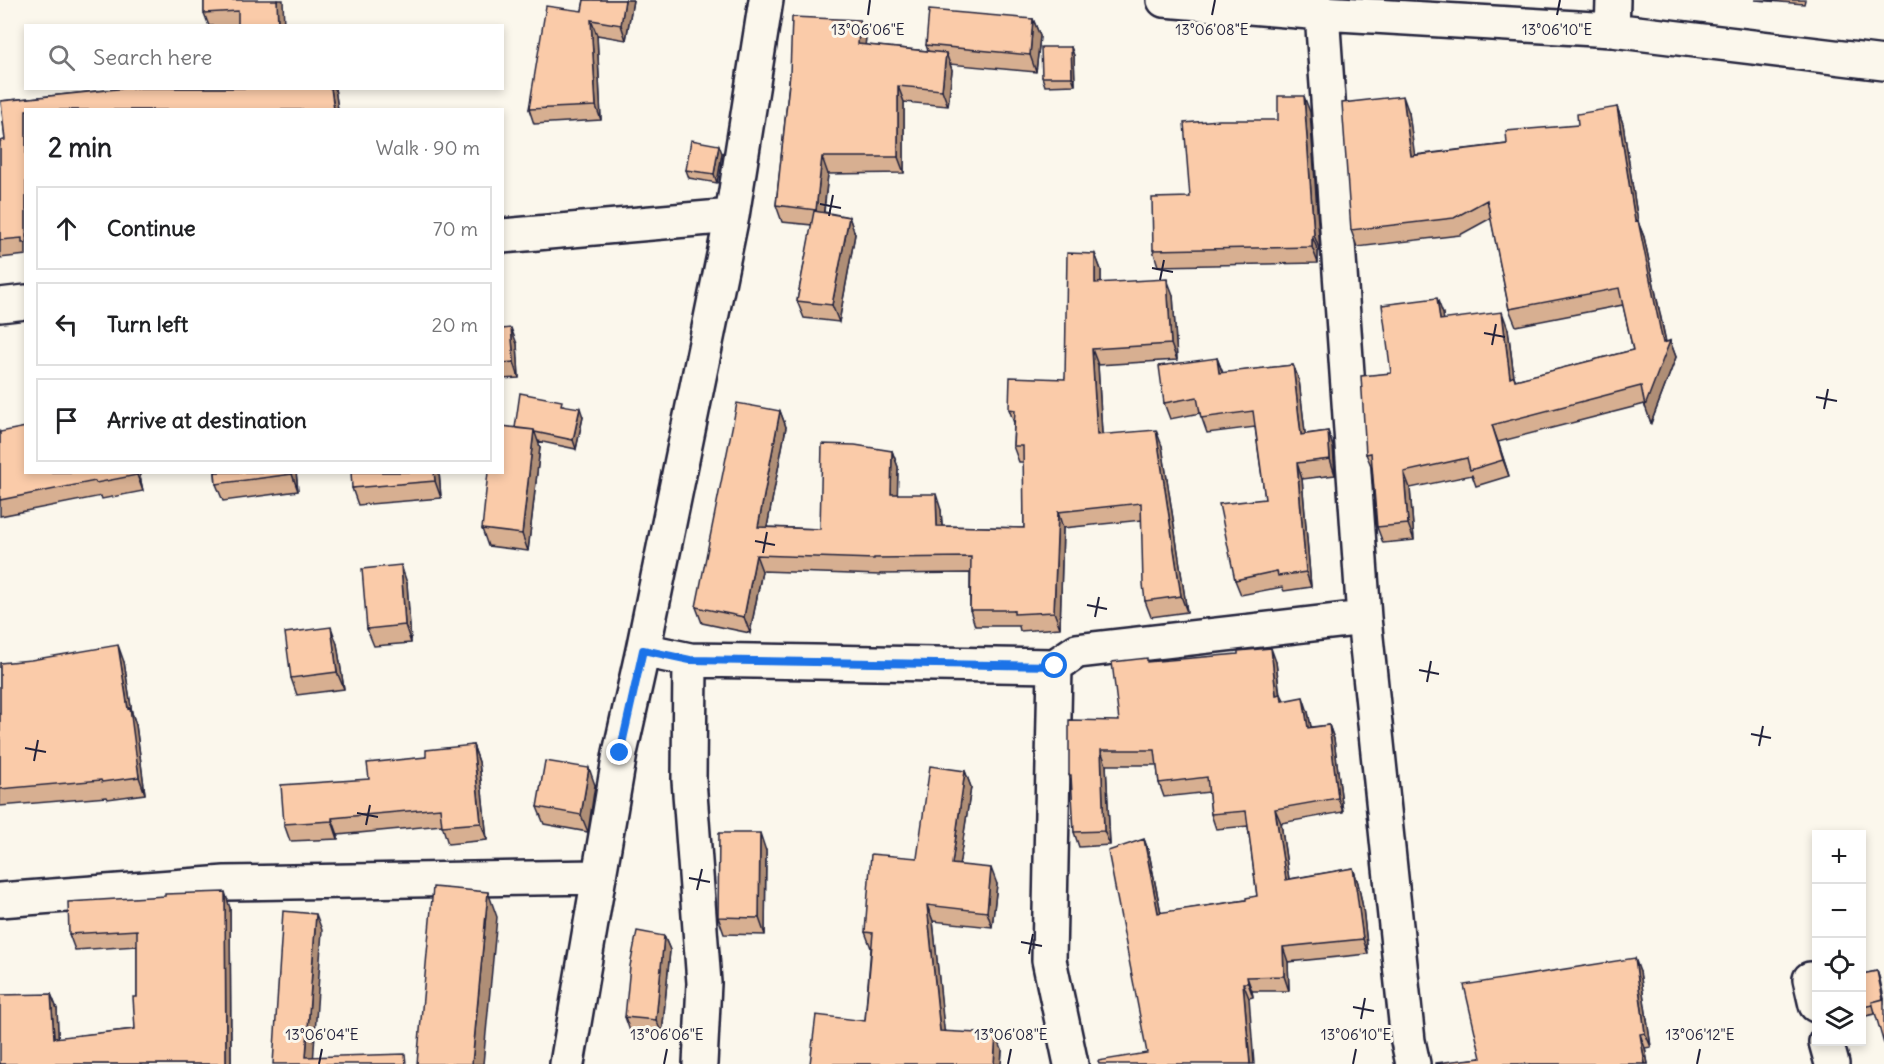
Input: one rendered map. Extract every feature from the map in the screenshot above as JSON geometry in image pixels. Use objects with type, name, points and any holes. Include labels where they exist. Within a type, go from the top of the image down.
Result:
[{"type":"street","points":[[567,1064],[620,753],[732,216],[766,0]]},
{"type":"street","points":[[1164,0],[1322,13],[1612,15],[1884,63]]},
{"type":"street","points":[[1322,13],[1364,618],[1408,1041],[1413,1064]]},
{"type":"street","points":[[504,236],[732,216]]},
{"type":"street","points":[[0,305],[24,302]]},
{"type":"street","points":[[643,650],[690,660],[1055,666],[1077,651],[1364,618]]},
{"type":"street","points":[[690,660],[689,780],[704,983],[700,1064]]},
{"type":"street","points":[[1055,666],[1049,960],[1071,1064]]},
{"type":"street","points":[[0,900],[225,883],[598,877]]},
{"type":"street","points":[[1827,1046],[1832,1064]]},
{"type":"building","points":[[204,0],[277,0],[278,24],[238,24],[238,11],[204,13]]},
{"type":"building","points":[[584,0],[625,0],[621,25],[591,20],[596,106],[529,109],[546,6],[582,11]]},
{"type":"building","points":[[929,10],[1033,19],[1030,55],[926,45]]},
{"type":"building","points":[[792,17],[860,20],[858,44],[946,53],[942,90],[898,86],[898,157],[822,157],[816,210],[776,205],[790,74]]},
{"type":"building","points":[[1041,47],[1071,47],[1072,77],[1042,77]]},
{"type":"building","points":[[108,90],[331,90],[334,108],[24,108],[24,243],[22,243],[22,238],[0,240],[0,141],[5,140],[1,101]]},
{"type":"building","points":[[1278,96],[1304,96],[1314,235],[1312,236],[1312,247],[1153,250],[1152,198],[1190,197],[1184,123],[1219,120],[1278,120]]},
{"type":"building","points":[[1403,96],[1411,156],[1507,144],[1506,131],[1578,125],[1577,114],[1617,107],[1635,221],[1638,220],[1663,343],[1670,341],[1645,406],[1641,386],[1492,425],[1503,460],[1470,470],[1467,458],[1404,472],[1408,524],[1377,527],[1371,453],[1366,454],[1361,376],[1391,373],[1382,305],[1437,298],[1440,320],[1502,312],[1510,378],[1514,376],[1515,380],[1633,350],[1619,288],[1509,309],[1487,200],[1454,218],[1351,230],[1342,103]]},
{"type":"building","points":[[691,140],[719,145],[714,174],[686,170]]},
{"type":"building","points":[[814,211],[849,217],[832,305],[797,301]]},
{"type":"building","points":[[1067,253],[1095,254],[1095,283],[1167,279],[1171,344],[1092,349],[1097,435],[1156,430],[1181,596],[1145,601],[1141,503],[1058,512],[1054,612],[1014,614],[1014,610],[970,610],[971,557],[874,559],[756,555],[744,617],[696,607],[737,403],[780,411],[758,527],[820,529],[822,444],[855,445],[892,451],[891,494],[936,494],[937,526],[1024,528],[1023,446],[1013,446],[1015,410],[1009,409],[1010,377],[1065,379]]},
{"type":"building","points":[[511,328],[514,362],[504,363],[504,329]]},
{"type":"building","points":[[1217,358],[1219,373],[1293,365],[1301,435],[1328,431],[1330,459],[1297,463],[1306,572],[1278,576],[1277,571],[1235,580],[1219,504],[1265,499],[1253,411],[1201,418],[1197,397],[1164,403],[1159,366]]},
{"type":"building","points":[[520,393],[562,401],[561,405],[580,408],[573,440],[534,430],[515,428]]},
{"type":"building","points":[[504,426],[534,430],[522,534],[482,529],[488,474],[504,474]]},
{"type":"building","points":[[24,427],[24,474],[137,475],[0,500],[0,432]]},
{"type":"building","points":[[215,474],[292,474],[216,484]]},
{"type":"building","points":[[351,474],[434,474],[435,481],[352,488]]},
{"type":"building","points":[[401,565],[405,625],[367,629],[362,569]]},
{"type":"building","points":[[331,627],[337,672],[291,678],[285,633]]},
{"type":"building","points":[[118,645],[128,709],[130,708],[139,777],[0,789],[0,663]]},
{"type":"building","points":[[1271,648],[1276,695],[1281,694],[1282,701],[1303,697],[1308,728],[1329,725],[1338,798],[1275,809],[1286,880],[1353,868],[1363,939],[1283,947],[1284,976],[1247,977],[1248,983],[1243,983],[1250,1064],[1099,1064],[1098,1061],[1147,1053],[1108,851],[1144,839],[1158,913],[1246,900],[1246,898],[1257,896],[1246,811],[1211,814],[1207,777],[1159,783],[1155,750],[1101,750],[1104,831],[1074,832],[1071,775],[1069,775],[1069,720],[1119,721],[1112,662],[1147,658],[1147,662],[1238,654],[1238,651]]},
{"type":"building","points":[[473,745],[481,823],[442,826],[440,808],[332,818],[332,821],[284,824],[281,785],[369,779],[367,763],[426,757],[426,750]]},
{"type":"building","points":[[545,761],[589,768],[581,815],[537,807]]},
{"type":"building","points":[[930,766],[965,771],[952,864],[991,868],[987,912],[927,905],[940,1031],[996,1034],[994,1064],[810,1064],[816,1015],[865,1021],[873,933],[865,932],[871,854],[917,858]]},
{"type":"building","points":[[719,833],[760,833],[759,918],[718,917]]},
{"type":"building","points":[[433,887],[488,892],[472,1064],[417,1064]]},
{"type":"building","points":[[225,892],[226,1064],[0,1064],[0,995],[51,994],[54,1038],[135,1029],[133,997],[137,997],[137,930],[69,934],[68,902],[165,896],[165,894]]},
{"type":"building","points":[[283,911],[316,914],[306,1057],[405,1054],[406,1064],[273,1064]]},
{"type":"building","points":[[637,931],[664,936],[656,1020],[625,1017],[630,966]]},
{"type":"building","points":[[1635,958],[1645,1033],[1640,1034],[1645,1064],[1436,1064],[1481,1058],[1464,985]]},
{"type":"building","points":[[1877,971],[1883,999],[1866,1006],[1866,992],[1866,973]]},
{"type":"building","points":[[1884,999],[1884,1044],[1872,1002]]},
{"type":"route","points":[[620,753],[643,650],[690,660],[1055,666]]}]
